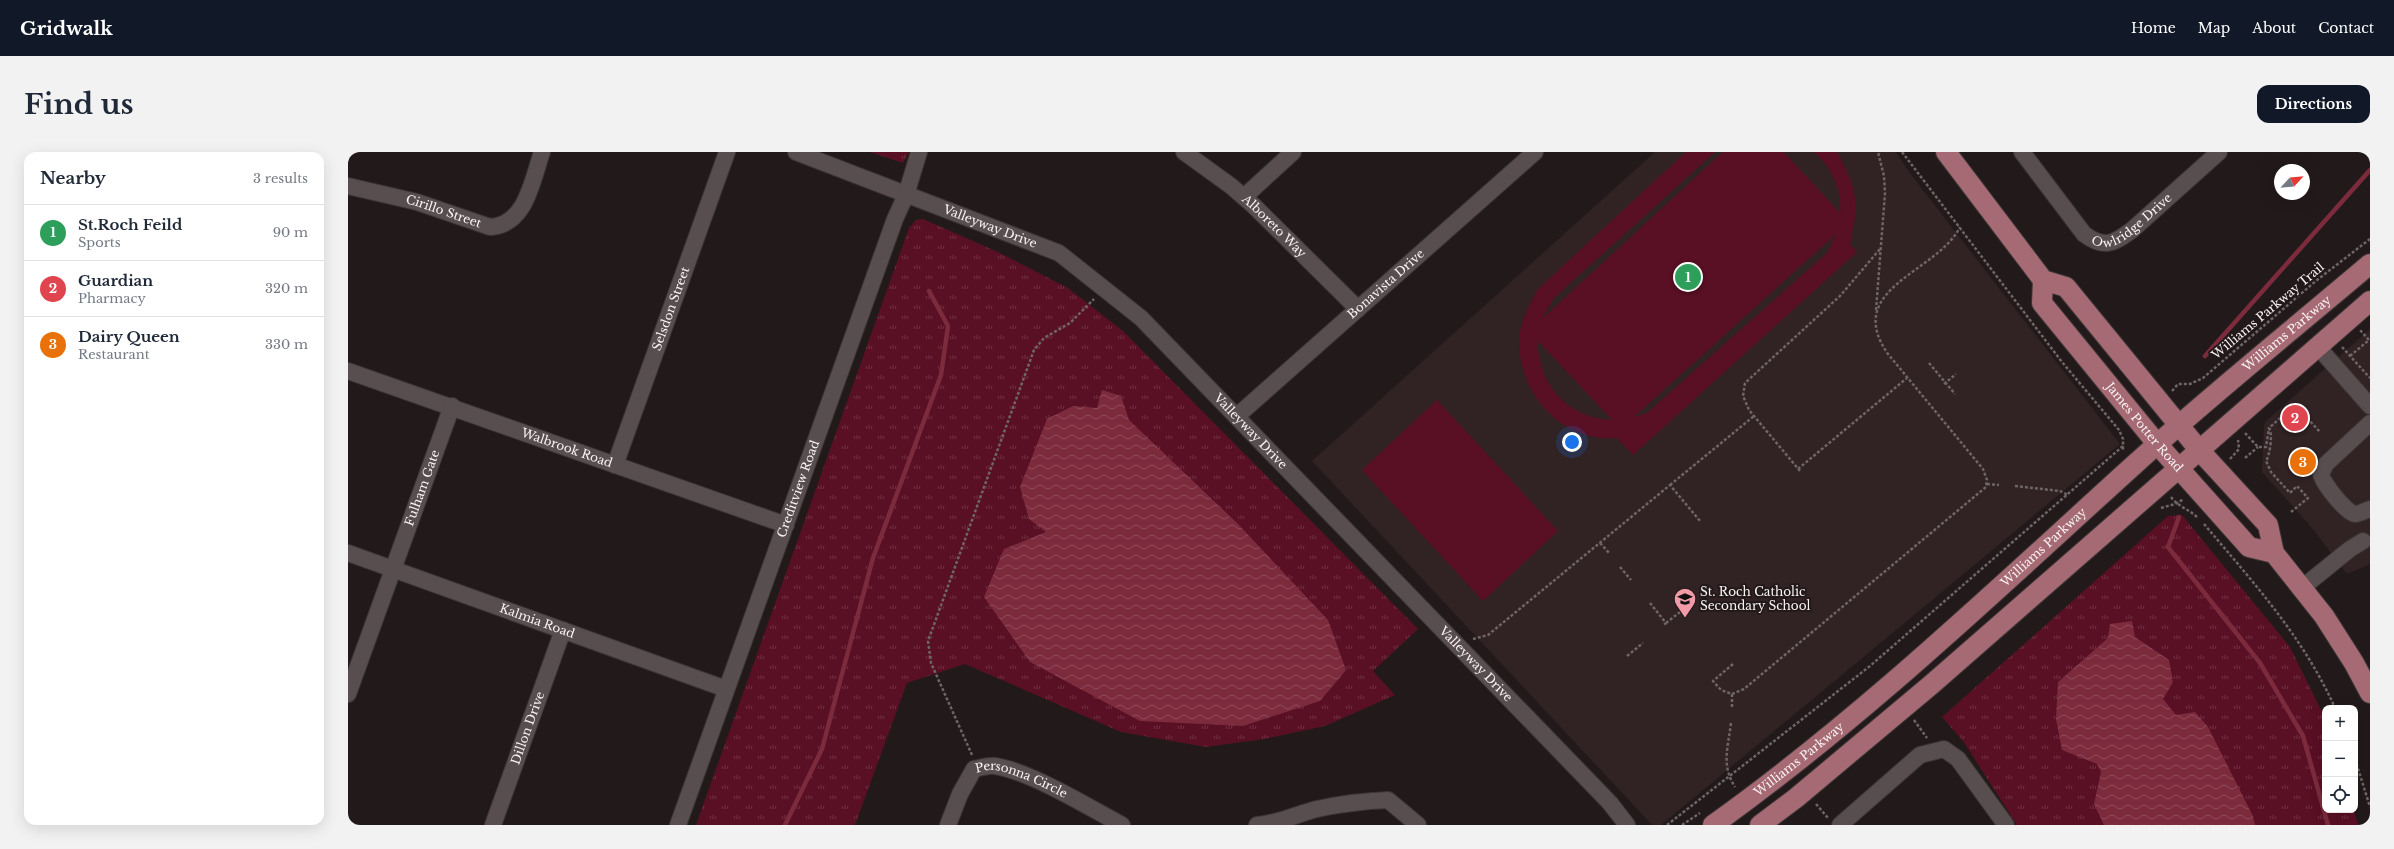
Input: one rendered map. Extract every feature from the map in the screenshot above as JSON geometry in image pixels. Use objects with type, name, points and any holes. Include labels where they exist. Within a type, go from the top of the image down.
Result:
[{"type":"main road","points":[[1946,152],[2043,280],[2066,287],[2180,424],[2200,451],[2268,526],[2274,553],[2303,587],[2354,663],[2370,693]]},
{"type":"main road","name":"Williams Parkway","points":[[1714,825],[1848,718],[1935,645],[2180,424],[2370,264]]},
{"type":"main road","name":"James Potter Road","points":[[2043,280],[2042,303],[2158,445],[2249,547],[2274,553]]},
{"type":"main road","points":[[1760,825],[1796,798],[1932,684],[2180,469],[2370,301]]},
{"type":"street","name":"Cirillo Street","points":[[348,186],[417,202],[490,227],[501,226],[510,222],[520,211],[542,152]]},
{"type":"street","name":"Selsdon Street","points":[[615,465],[726,152]]},
{"type":"street","name":"Valleyway Drive","points":[[796,152],[1059,252],[1104,288],[1141,318],[1237,416],[1610,803],[1627,825]]},
{"type":"street","name":"Creditview Road","points":[[678,825],[895,219],[906,195],[919,152]]},
{"type":"street","name":"Alboreto Way","points":[[1184,152],[1244,197],[1358,309]]},
{"type":"street","points":[[1244,197],[1293,152]]},
{"type":"street","name":"Bonavista Drive","points":[[1237,416],[1535,152]]},
{"type":"street","name":"Owlridge Drive","points":[[2022,152],[2084,234],[2094,242],[2105,244],[2116,242],[2132,230],[2219,152]]},
{"type":"street","points":[[2318,347],[2370,406]]},
{"type":"street","name":"Walbrook Road","points":[[348,370],[786,525]]},
{"type":"street","name":"Fulham Gate","points":[[348,694],[452,406]]},
{"type":"street","points":[[2370,423],[2326,464],[2322,470],[2322,477],[2325,485],[2350,512],[2357,513],[2370,508]]},
{"type":"street","points":[[2303,587],[2350,549],[2363,541]]},
{"type":"street","name":"Kalmia Road","points":[[348,553],[392,571],[563,630],[726,689]]},
{"type":"street","name":"Dillon Drive","points":[[493,825],[563,630]]},
{"type":"street","points":[[1837,823],[1920,755],[1944,749],[1958,759],[2006,825]]},
{"type":"street","name":"Personna Circle","points":[[948,825],[960,794],[974,769],[994,765],[1022,775],[1122,825]]},
{"type":"street","points":[[1256,825],[1266,825],[1316,810],[1345,804],[1388,800],[1418,825]]},
{"type":"path","points":[[1878,152],[1885,186],[1876,317],[1876,330],[1879,341],[1907,378],[1983,469],[1987,484]]},
{"type":"path","points":[[1667,825],[1729,778],[1870,666],[2124,447],[2122,436],[2062,362],[1902,152]]},
{"type":"path","points":[[1876,317],[1883,297],[1948,243],[1960,227]]},
{"type":"path","name":"Williams Parkway Trail","points":[[2176,387],[2178,384],[2190,384],[2203,378],[2316,280],[2370,239]]},
{"type":"path","points":[[1880,249],[1840,296],[1746,380],[1743,396],[1746,406],[1799,470],[1907,378]]},
{"type":"path","points":[[982,768],[973,757],[931,663],[928,641],[1034,350],[1044,338],[1070,323],[1104,288]]},
{"type":"path","points":[[2350,356],[2369,340],[2360,330]]},
{"type":"path","points":[[2342,347],[2370,378]]},
{"type":"path","points":[[1929,363],[1955,394]]},
{"type":"path","points":[[1945,383],[1956,374]]},
{"type":"path","points":[[2244,458],[2258,447],[2266,447],[2269,428],[2295,404],[2320,432]]},
{"type":"path","points":[[1456,643],[1488,635],[1754,416]]},
{"type":"path","points":[[2269,428],[2271,433],[2269,455],[2266,461],[2269,469],[2290,493],[2297,486],[2308,498],[2291,512]]},
{"type":"path","points":[[2122,436],[2126,433]]},
{"type":"path","points":[[2245,433],[2258,447]]},
{"type":"path","points":[[2237,452],[2238,437]]},
{"type":"path","points":[[1987,484],[1999,485]]},
{"type":"path","points":[[1733,664],[1713,681],[1721,690],[1732,694],[1744,689],[1979,494],[1987,484]]},
{"type":"path","points":[[1670,485],[1700,521]]},
{"type":"path","points":[[2015,486],[2060,491],[2068,495]]},
{"type":"path","points":[[2175,504],[2186,497]]},
{"type":"path","points":[[2172,499],[2175,504],[2196,516],[2294,632],[2322,680],[2334,705]]},
{"type":"path","points":[[1600,543],[1610,554]]},
{"type":"path","points":[[1620,567],[1631,580]]},
{"type":"path","points":[[1650,603],[1665,624],[1689,605]]},
{"type":"path","points":[[1627,656],[1643,643]]},
{"type":"path","points":[[1732,694],[1732,708]]},
{"type":"path","points":[[1911,716],[1936,750]]},
{"type":"path","points":[[1731,724],[1726,768],[1734,787]]},
{"type":"path","points":[[2358,769],[2370,807]]},
{"type":"path","points":[[1814,801],[1827,817],[1837,823]]},
{"type":"shaded area","name":"St. Roch Catholic Secondary School","points":[[1655,152],[1896,152],[1909,172],[2120,444],[1661,825],[1652,825],[1312,461]]},
{"type":"shaded area","points":[[2370,329],[2370,564],[2347,574],[2312,528],[2262,472],[2264,425],[2266,421]]},
{"type":"green space","points":[[870,152],[909,152],[903,163]]},
{"type":"green space","points":[[1686,152],[1715,152],[1554,298],[1542,319],[1723,152],[1784,152],[1840,213],[1840,197],[1838,188],[1826,164],[1814,152],[1837,152],[1853,187],[1855,196],[1855,217],[1850,244],[1857,252],[1633,455],[1617,438],[1597,438],[1579,433],[1563,424],[1548,412],[1536,398],[1527,381],[1521,363],[1519,336],[1528,308],[1538,289]],"holes":[[[1836,234],[1827,253],[1647,413],[1634,417]],[[1538,341],[1611,419],[1611,420],[1598,419],[1575,410],[1556,394],[1543,372]]]},
{"type":"green space","points":[[923,219],[1000,253],[1068,288],[1123,331],[1418,629],[1373,671],[1395,695],[1325,726],[1264,739],[1206,747],[1121,732],[965,664],[907,683],[855,825],[696,825],[909,228],[916,220]]},
{"type":"green space","points":[[1437,400],[1558,531],[1483,601],[1362,470]]},
{"type":"green space","points":[[2182,515],[2290,647],[2322,712],[2322,813],[2355,813],[2358,825],[2017,825],[1963,741],[1942,717],[2168,516]]},
{"type":"water","points":[[1102,390],[1121,396],[1129,420],[1237,523],[1328,620],[1346,670],[1320,701],[1243,726],[1140,721],[1030,662],[984,597],[1004,549],[1046,532],[1029,519],[1020,487],[1047,419],[1073,406],[1097,408]]},
{"type":"water","points":[[2132,621],[2135,637],[2169,660],[2173,682],[2163,699],[2176,715],[2195,712],[2208,727],[2253,816],[2255,825],[2104,825],[2094,804],[2101,772],[2097,764],[2062,750],[2056,719],[2058,682],[2108,638],[2110,624]]},
{"type":"waterway","points":[[2205,356],[2370,170]]},
{"type":"waterway","points":[[785,825],[822,749],[873,558],[941,375],[948,326],[929,291]]},
{"type":"waterway","points":[[2179,517],[2168,547],[2260,663],[2303,736],[2328,825]]},
{"type":"place","name":"St.Roch Feild","points":[[1688,277]]},
{"type":"place","name":"Guardian","points":[[2295,418]]},
{"type":"place","name":"Dairy Queen","points":[[2303,462]]},
{"type":"place","name":"St. Roch Catholic Secondary School","points":[[1685,618]]}]
